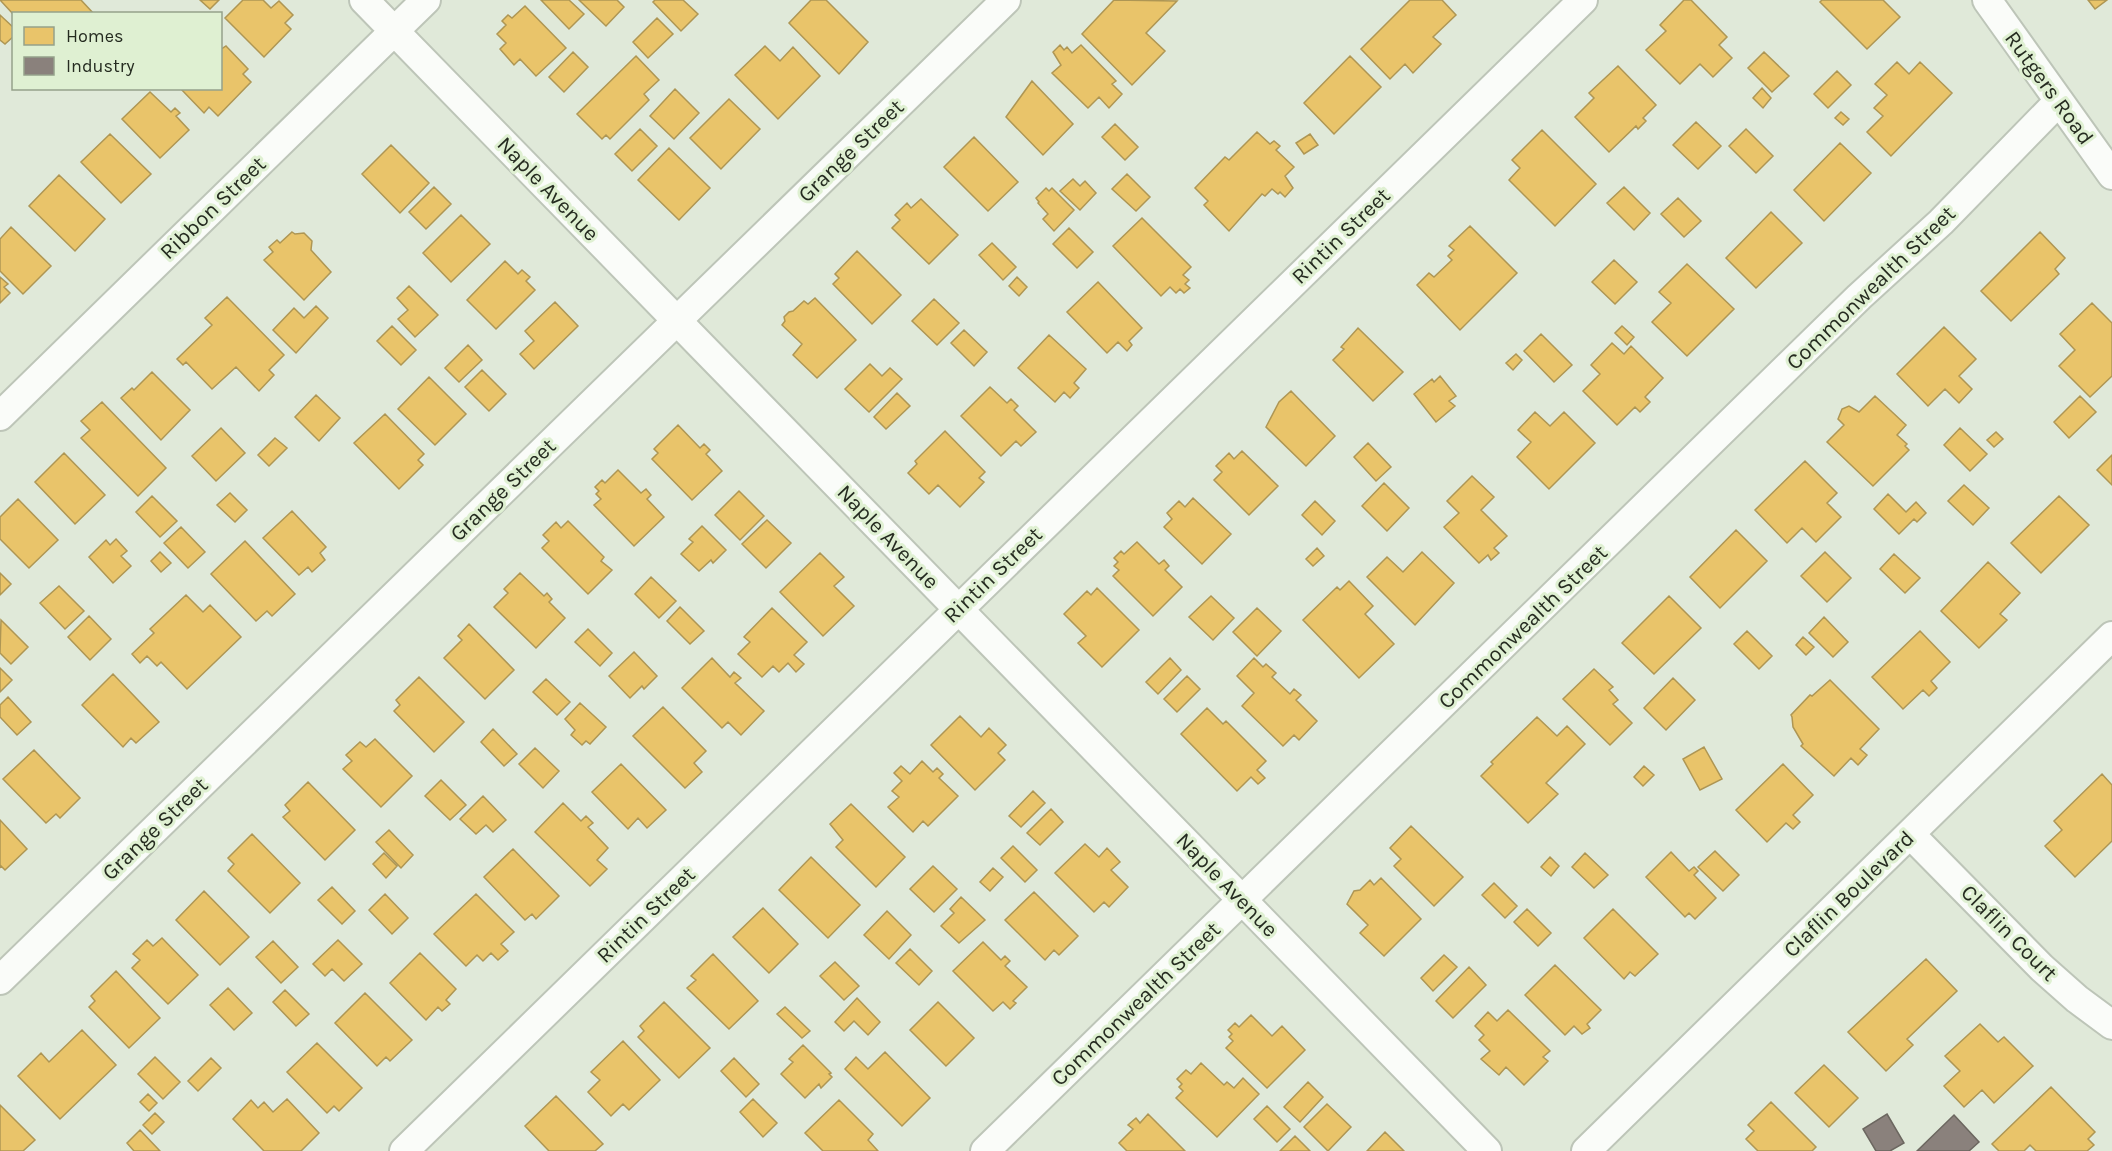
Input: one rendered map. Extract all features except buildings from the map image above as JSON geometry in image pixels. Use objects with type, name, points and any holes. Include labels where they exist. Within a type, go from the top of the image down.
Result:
[{"type":"street","name":"Naple Avenue","points":[[364,0],[1487,1151]]},
{"type":"street","name":"Ribbon Street","points":[[0,416],[426,0]]},
{"type":"street","name":"Grange Street","points":[[0,980],[1006,0]]},
{"type":"street","name":"Rintin Street","points":[[404,1151],[1583,0]]},
{"type":"street","name":"Rutgers Road","points":[[1987,0],[2112,175]]},
{"type":"street","name":"Commonwealth Street","points":[[985,1151],[1859,297],[1941,222],[2059,101]]},
{"type":"street","name":"Claflin Boulevard","points":[[1586,1151],[2112,636]]},
{"type":"street","name":"Claflin Court","points":[[1911,835],[2042,968],[2077,999],[2112,1025]]}]
